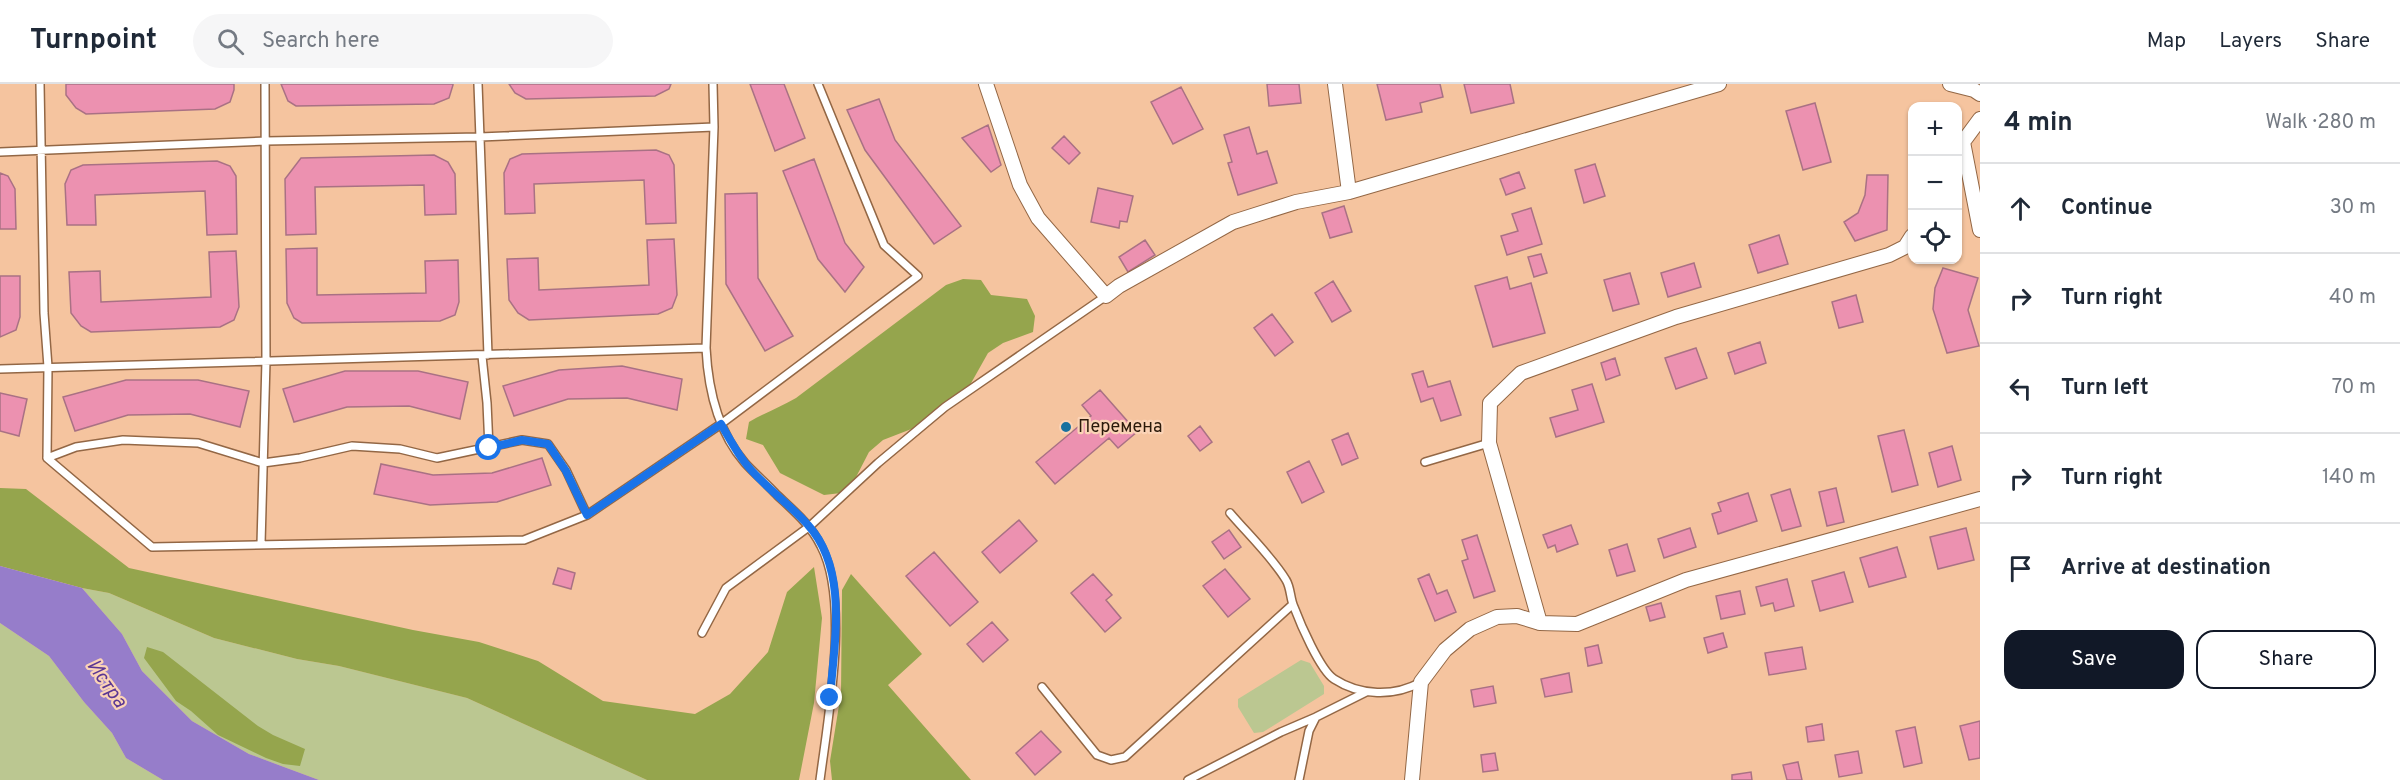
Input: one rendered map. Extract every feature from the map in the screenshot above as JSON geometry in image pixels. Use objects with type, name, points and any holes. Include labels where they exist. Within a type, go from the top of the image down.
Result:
[{"type":"street","points":[[986,84],[1020,185],[1038,218],[1106,296],[1119,286],[1233,222],[1296,202],[1348,192],[1718,84]]},
{"type":"street","points":[[1335,84],[1348,192]]},
{"type":"street","points":[[1950,84],[1977,89]]},
{"type":"street","points":[[1962,143],[1980,119]]},
{"type":"street","points":[[1962,154],[1980,230]]},
{"type":"street","points":[[1540,623],[1489,442],[1490,403],[1521,373],[1676,317],[1889,255],[1905,247],[1908,242]]},
{"type":"street","points":[[1412,780],[1421,682],[1445,650],[1470,629],[1497,617],[1517,616],[1540,623],[1577,624],[1686,580],[1980,499]]},
{"type":"lane","points":[[40,84],[44,313],[48,368],[48,458],[152,547],[524,540],[587,515],[721,424],[918,276],[884,245],[818,84]]},
{"type":"lane","points":[[261,544],[266,361],[265,84]]},
{"type":"lane","points":[[478,84],[489,448]]},
{"type":"lane","points":[[712,84],[714,127],[706,348],[707,377],[721,424],[744,461],[810,526],[822,548],[833,578],[836,623],[820,780]]},
{"type":"lane","points":[[0,152],[266,141],[480,137],[714,127]]},
{"type":"lane","points":[[702,633],[726,588],[810,526],[878,462],[945,407],[1106,296]]},
{"type":"lane","points":[[0,369],[706,348]]},
{"type":"lane","points":[[48,458],[76,447],[123,440],[198,443],[263,463],[300,458],[352,446],[400,449],[437,458],[522,440],[548,444],[566,471],[587,515]]},
{"type":"lane","points":[[1425,462],[1489,442]]},
{"type":"lane","points":[[1230,513],[1287,582],[1292,605],[1310,645],[1332,678],[1366,692],[1387,693],[1409,688],[1421,682]]},
{"type":"lane","points":[[1042,687],[1097,755],[1111,760],[1125,757],[1292,605]]},
{"type":"lane","points":[[1188,780],[1281,732],[1366,692]]},
{"type":"lane","points":[[1299,780],[1309,731],[1316,717]]},
{"type":"green space","points":[[963,279],[981,280],[991,295],[1027,299],[1035,316],[1033,332],[1003,343],[988,353],[970,385],[957,397],[914,428],[883,440],[869,452],[854,481],[841,493],[824,495],[780,473],[763,445],[746,439],[749,422],[796,398],[946,285]]},
{"type":"green space","points":[[0,488],[26,489],[129,568],[413,630],[479,642],[538,661],[603,701],[695,714],[730,694],[768,652],[787,592],[814,567],[822,618],[814,703],[799,780],[647,780],[467,698],[214,638],[109,593],[0,566]]},
{"type":"green space","points":[[851,574],[922,654],[888,685],[971,780],[832,780],[830,761],[841,693],[842,590]]},
{"type":"green space","points":[[82,588],[109,593],[214,638],[467,698],[647,780],[319,780],[249,754],[192,721],[142,671],[122,634]]},
{"type":"green space","points":[[0,623],[49,656],[84,702],[112,733],[126,758],[163,780],[0,780]]},
{"type":"green space","points":[[147,647],[163,652],[258,726],[305,749],[300,766],[283,764],[266,758],[218,735],[176,701],[144,658]]},
{"type":"green space","points":[[1301,660],[1310,663],[1324,686],[1324,694],[1263,732],[1254,733],[1238,707],[1238,699]]},
{"type":"water","name":"Истра","points":[[0,566],[82,588],[122,634],[142,671],[192,721],[249,754],[319,780],[163,780],[126,758],[112,733],[84,702],[49,656],[0,623]]},
{"type":"building","points":[[66,84],[234,84],[234,90],[230,102],[215,109],[86,114],[76,108],[66,95]]},
{"type":"building","points":[[281,84],[453,85],[449,98],[434,104],[296,106],[288,101]]},
{"type":"building","points":[[509,84],[671,84],[669,89],[655,96],[526,99],[515,93]]},
{"type":"building","points":[[750,84],[784,84],[805,138],[775,151]]},
{"type":"building","points":[[1267,84],[1299,84],[1301,103],[1269,106]]},
{"type":"building","points":[[1377,84],[1440,84],[1443,97],[1420,103],[1422,112],[1386,120]]},
{"type":"building","points":[[1464,84],[1510,84],[1514,103],[1471,113]]},
{"type":"building","points":[[1181,87],[1203,129],[1173,144],[1151,102]]},
{"type":"building","points":[[879,99],[895,140],[961,226],[934,244],[865,150],[847,110]]},
{"type":"building","points":[[1815,103],[1831,162],[1803,170],[1786,111]]},
{"type":"building","points":[[988,125],[1001,165],[991,172],[962,138]]},
{"type":"building","points":[[1249,127],[1257,154],[1267,151],[1277,183],[1238,195],[1228,163],[1232,162],[1224,135]]},
{"type":"building","points":[[1064,136],[1080,153],[1069,164],[1052,148]]},
{"type":"building","points":[[656,150],[669,155],[674,165],[676,223],[646,224],[644,180],[534,184],[535,213],[505,214],[504,173],[510,159],[522,154]]},
{"type":"building","points":[[434,155],[448,162],[455,174],[456,214],[425,215],[424,185],[315,187],[316,234],[286,235],[285,179],[301,158]]},
{"type":"building","points":[[814,159],[845,243],[864,267],[845,292],[818,259],[783,171]]},
{"type":"building","points":[[217,161],[230,166],[236,176],[237,234],[207,235],[205,191],[95,195],[96,225],[67,225],[65,184],[71,170],[83,165]]},
{"type":"building","points":[[1595,164],[1605,196],[1584,203],[1575,170]]},
{"type":"building","points":[[1519,172],[1525,188],[1506,195],[1500,179]]},
{"type":"building","points":[[0,173],[8,176],[15,189],[16,229],[0,229]]},
{"type":"building","points":[[1867,175],[1888,175],[1887,230],[1855,241],[1844,222],[1858,213],[1865,195]]},
{"type":"building","points":[[1098,188],[1133,196],[1127,222],[1120,221],[1119,228],[1091,222]]},
{"type":"building","points":[[757,193],[758,278],[793,336],[765,351],[726,284],[725,194]]},
{"type":"building","points":[[1344,206],[1352,232],[1330,238],[1322,213]]},
{"type":"building","points":[[1531,208],[1542,244],[1507,255],[1501,236],[1518,231],[1512,214]]},
{"type":"building","points":[[1779,235],[1788,264],[1758,273],[1749,245]]},
{"type":"building","points":[[674,239],[677,295],[672,308],[658,314],[529,320],[518,313],[509,300],[507,259],[538,258],[539,290],[649,285],[647,240]]},
{"type":"building","points":[[1145,240],[1155,255],[1128,272],[1119,257]]},
{"type":"building","points":[[317,248],[317,295],[426,293],[425,261],[458,260],[459,302],[455,315],[440,321],[302,323],[294,318],[287,303],[286,249]]},
{"type":"building","points":[[236,251],[239,307],[234,320],[220,327],[91,332],[81,326],[71,313],[69,272],[100,271],[101,302],[211,297],[209,252]]},
{"type":"building","points":[[1541,254],[1547,273],[1534,277],[1528,257]]},
{"type":"building","points":[[1694,263],[1701,287],[1668,297],[1661,273]]},
{"type":"building","points":[[1943,268],[1978,278],[1968,310],[1979,346],[1947,353],[1933,309],[1935,288]]},
{"type":"building","points":[[1630,273],[1639,304],[1613,311],[1604,280]]},
{"type":"building","points":[[0,276],[20,276],[20,317],[16,330],[0,337]]},
{"type":"building","points":[[1507,277],[1510,289],[1531,283],[1545,333],[1493,347],[1475,286]]},
{"type":"building","points":[[1333,281],[1351,311],[1332,322],[1315,293]]},
{"type":"building","points":[[1856,295],[1863,322],[1839,328],[1832,302]]},
{"type":"building","points":[[1272,314],[1293,342],[1275,356],[1254,328]]},
{"type":"building","points":[[1760,342],[1766,363],[1735,374],[1728,353]]},
{"type":"building","points":[[1696,348],[1707,378],[1676,389],[1665,358]]},
{"type":"building","points":[[1615,358],[1620,375],[1606,380],[1601,363]]},
{"type":"building","points":[[622,366],[682,379],[677,410],[627,398],[568,399],[514,416],[503,386],[559,370]]},
{"type":"building","points":[[345,371],[418,371],[468,382],[460,419],[409,406],[347,407],[294,422],[283,389]]},
{"type":"building","points":[[1423,371],[1428,387],[1450,381],[1461,415],[1441,421],[1433,398],[1421,402],[1412,374]]},
{"type":"building","points":[[126,380],[198,380],[249,391],[240,427],[190,414],[128,415],[75,431],[63,397]]},
{"type":"building","points":[[1592,384],[1604,422],[1556,437],[1550,418],[1578,410],[1572,390]]},
{"type":"building","points":[[1100,390],[1137,432],[1118,448],[1109,438],[1055,484],[1036,462],[1091,416],[1082,405]]},
{"type":"building","points":[[0,393],[27,399],[19,436],[0,431]]},
{"type":"building","points":[[1200,426],[1212,442],[1200,451],[1188,436]]},
{"type":"building","points":[[1904,430],[1918,485],[1892,492],[1878,436]]},
{"type":"building","points":[[1348,433],[1358,458],[1342,465],[1332,440]]},
{"type":"building","points":[[1952,446],[1961,480],[1938,487],[1929,453]]},
{"type":"building","points":[[542,458],[551,485],[497,502],[430,505],[374,494],[381,464],[433,475],[492,473]]},
{"type":"building","points":[[1309,461],[1324,492],[1302,503],[1287,472]]},
{"type":"building","points":[[1836,488],[1844,522],[1827,526],[1819,492]]},
{"type":"building","points":[[1790,489],[1801,526],[1782,531],[1771,495]]},
{"type":"building","points":[[1748,493],[1757,521],[1718,534],[1712,514],[1721,511],[1718,503]]},
{"type":"building","points":[[1019,520],[1037,541],[1000,573],[982,552]]},
{"type":"building","points":[[1571,525],[1578,544],[1557,552],[1555,545],[1548,548],[1543,535]]},
{"type":"building","points":[[1690,528],[1696,547],[1664,558],[1658,539]]},
{"type":"building","points":[[1966,528],[1974,560],[1938,569],[1930,537]]},
{"type":"building","points":[[1229,530],[1241,547],[1224,559],[1212,542]]},
{"type":"building","points":[[1477,535],[1495,591],[1474,598],[1462,561],[1468,559],[1462,540]]},
{"type":"building","points":[[1627,544],[1635,571],[1617,576],[1609,550]]},
{"type":"building","points":[[1897,547],[1906,577],[1869,587],[1860,558]]},
{"type":"building","points":[[934,552],[978,602],[950,626],[906,576]]},
{"type":"building","points":[[558,568],[575,573],[571,589],[553,584]]},
{"type":"building","points":[[1225,569],[1250,599],[1228,617],[1203,586]]},
{"type":"building","points":[[1844,572],[1853,602],[1820,611],[1812,581]]},
{"type":"building","points":[[1093,574],[1112,595],[1106,600],[1121,618],[1105,632],[1071,593]]},
{"type":"building","points":[[1429,574],[1437,594],[1447,590],[1456,612],[1435,621],[1418,579]]},
{"type":"building","points":[[1787,579],[1794,606],[1775,611],[1773,603],[1761,606],[1756,587]]},
{"type":"building","points":[[1740,591],[1745,614],[1721,619],[1716,596]]},
{"type":"building","points":[[1661,603],[1665,617],[1650,621],[1646,607]]},
{"type":"building","points":[[992,622],[1008,640],[983,662],[967,644]]},
{"type":"building","points":[[1723,633],[1727,647],[1708,653],[1704,638]]},
{"type":"building","points":[[1598,645],[1602,663],[1588,666],[1585,648]]},
{"type":"building","points":[[1802,647],[1806,669],[1769,675],[1765,653]]},
{"type":"building","points":[[1569,673],[1572,692],[1545,697],[1541,679]]},
{"type":"building","points":[[1493,686],[1496,703],[1474,707],[1471,690]]},
{"type":"building","points":[[1980,721],[1980,758],[1969,760],[1960,726]]},
{"type":"building","points":[[1822,724],[1824,740],[1808,742],[1806,727]]},
{"type":"building","points":[[1915,727],[1922,763],[1904,767],[1896,731]]},
{"type":"building","points":[[1041,731],[1061,752],[1035,775],[1016,753]]},
{"type":"building","points":[[1858,751],[1862,773],[1839,777],[1835,755]]},
{"type":"building","points":[[1495,753],[1498,770],[1483,772],[1481,755]]},
{"type":"building","points":[[1798,762],[1802,780],[1787,780],[1783,765]]},
{"type":"building","points":[[1751,772],[1752,780],[1732,780],[1732,775]]},
{"type":"place","name":"Перемена","points":[[1066,427]]},
{"type":"route","points":[[489,448],[522,440],[548,444],[566,471],[587,515],[721,424],[744,461],[810,526],[822,548],[833,578],[836,623],[830,698]]}]
